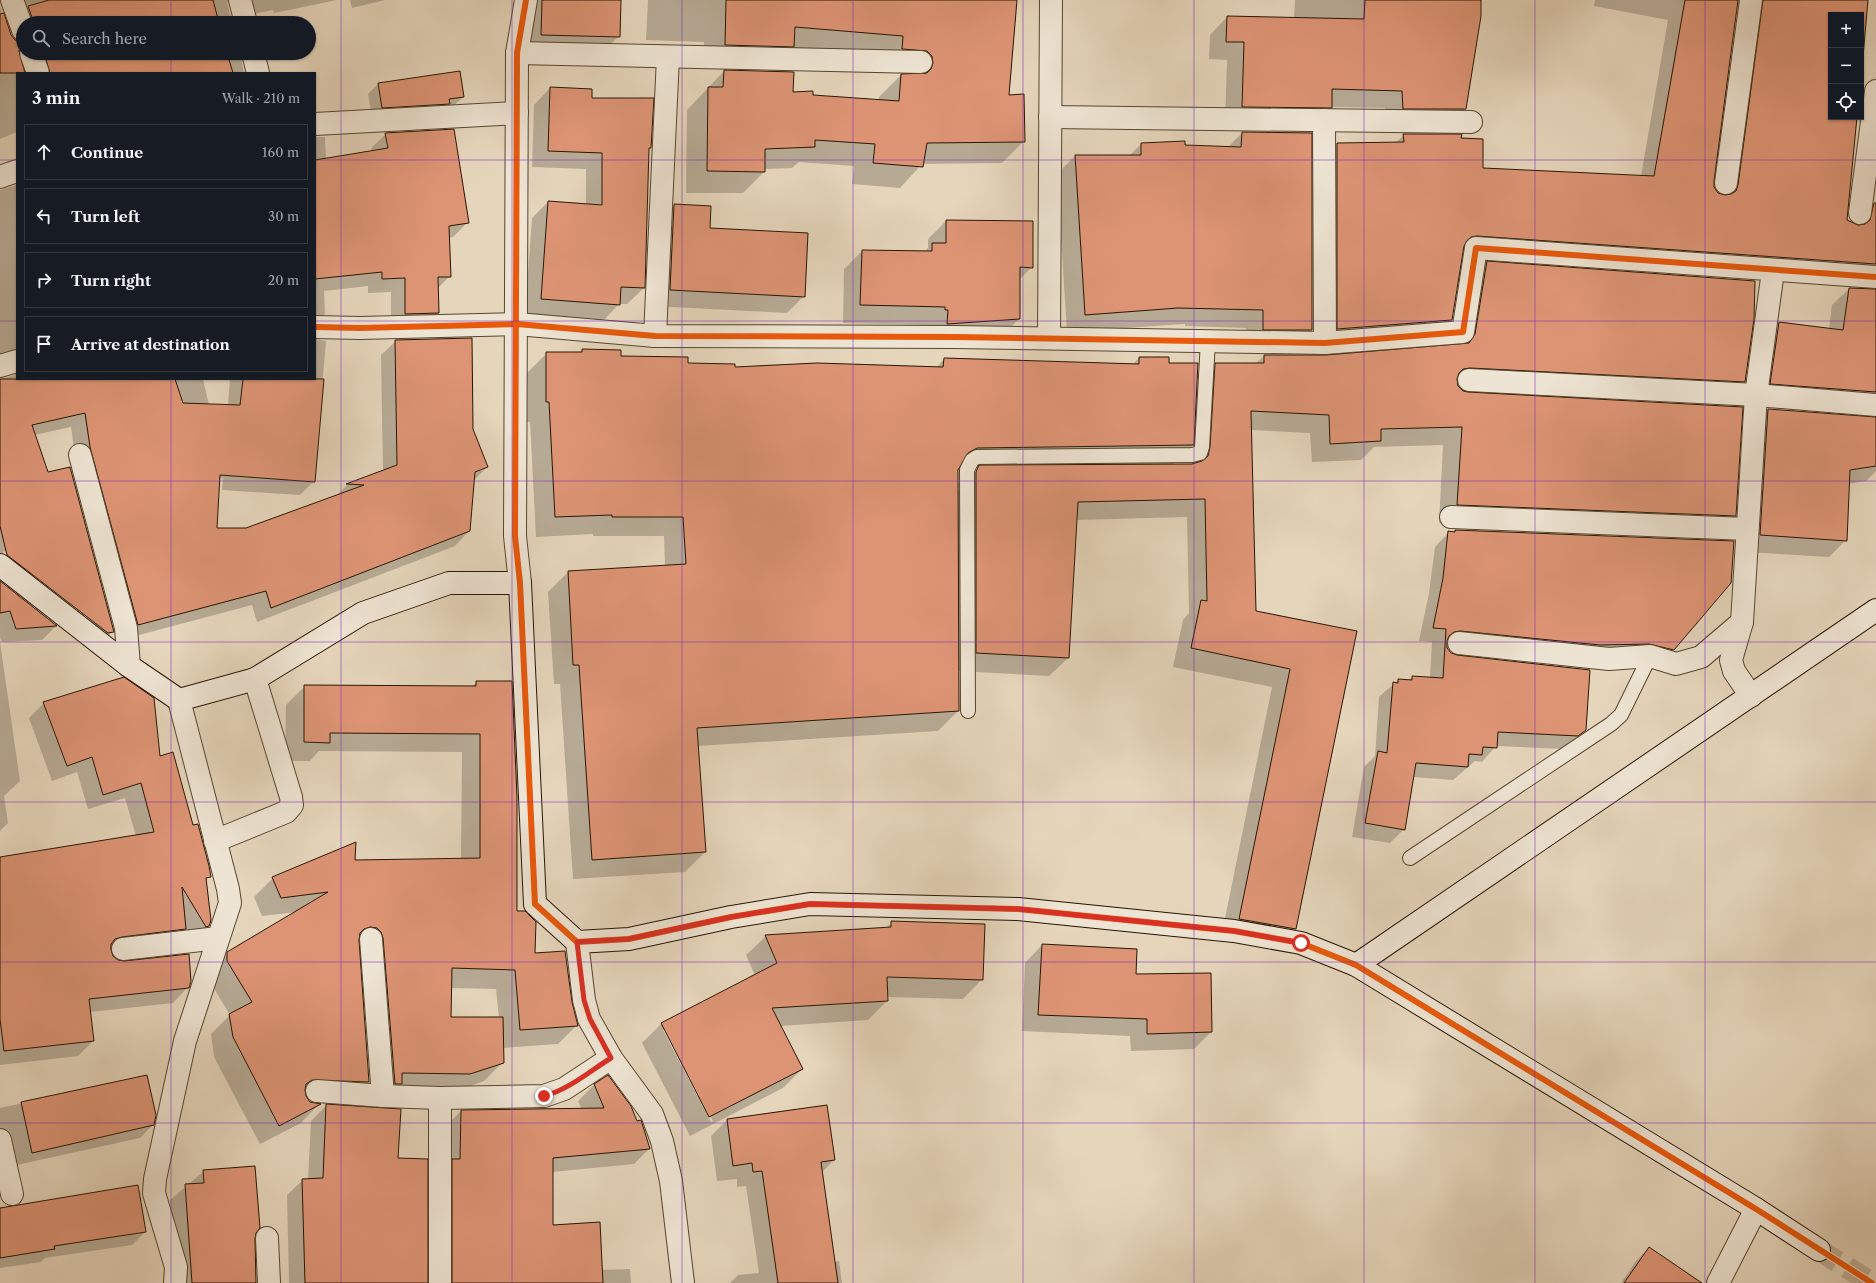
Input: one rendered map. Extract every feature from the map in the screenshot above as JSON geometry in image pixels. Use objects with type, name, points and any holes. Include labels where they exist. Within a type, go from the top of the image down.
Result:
[{"type":"street","points":[[12,0],[18,16]]},
{"type":"street","points":[[240,0],[244,16]]},
{"type":"street","points":[[526,0],[517,53],[515,536],[520,584],[535,904],[577,942],[584,1000],[590,1019],[611,1058],[652,1114],[662,1141],[671,1181],[683,1283]]},
{"type":"street","points":[[1049,338],[1051,0]]},
{"type":"street","points":[[1726,183],[1751,0]]},
{"type":"street","points":[[517,53],[921,62]]},
{"type":"street","points":[[655,336],[668,57]]},
{"type":"street","points":[[33,60],[38,72]]},
{"type":"street","points":[[255,60],[258,72]]},
{"type":"street","points":[[1860,213],[1876,91]]},
{"type":"street","points":[[316,124],[517,113]]},
{"type":"street","points":[[1050,117],[1471,122]]},
{"type":"street","points":[[1324,120],[1325,343]]},
{"type":"street","points":[[0,177],[16,171]]},
{"type":"street","points":[[316,327],[360,328],[517,324],[655,336],[1049,338],[1325,343],[1463,332],[1476,248],[1773,271],[1876,277]]},
{"type":"street","points":[[1751,696],[1734,671],[1731,660],[1742,622],[1756,395],[1773,271]]},
{"type":"street","points":[[0,366],[16,362]]},
{"type":"street","points":[[1469,380],[1756,395],[1876,405]]},
{"type":"street","points":[[80,455],[126,628],[129,666]]},
{"type":"street","points":[[1451,517],[1747,529]]},
{"type":"street","points":[[0,565],[129,666],[179,700],[228,889],[230,903],[185,1041],[155,1179],[154,1193],[176,1267],[175,1283]]},
{"type":"street","points":[[179,700],[255,679],[363,613],[449,584],[520,584]]},
{"type":"street","points":[[1356,965],[1876,610]]},
{"type":"street","points":[[1459,643],[1609,659],[1650,656],[1676,664],[1702,657],[1742,622]]},
{"type":"street","points":[[215,841],[286,812],[292,805],[291,797],[255,679]]},
{"type":"street","points":[[577,942],[628,939],[731,917],[810,904],[1018,909],[1234,931],[1301,943],[1356,965],[1756,1209],[1819,1250]]},
{"type":"street","points":[[123,949],[218,938]]},
{"type":"street","points":[[372,939],[383,1096]]},
{"type":"street","points":[[317,1091],[383,1096],[440,1098],[544,1096],[554,1094],[611,1058]]},
{"type":"street","points":[[440,1098],[440,1283]]},
{"type":"street","points":[[0,1140],[12,1194]]},
{"type":"street","points":[[1718,1283],[1756,1209]]},
{"type":"street","points":[[267,1238],[269,1283]]},
{"type":"lane","points":[[968,711],[967,470],[972,460],[977,456],[1192,455],[1200,453],[1202,447],[1208,341]]},
{"type":"lane","points":[[1410,858],[1611,724],[1621,715],[1650,656]]},
{"type":"building","points":[[49,0],[213,0],[217,16],[32,16],[28,6]]},
{"type":"building","points":[[542,0],[621,0],[620,37],[541,35]]},
{"type":"building","points":[[726,0],[1017,0],[1009,95],[1024,94],[1025,142],[927,143],[923,167],[873,163],[875,144],[815,140],[815,147],[765,149],[765,172],[707,171],[708,87],[723,87],[724,70],[794,72],[793,92],[813,91],[813,95],[899,101],[901,74],[927,73],[931,69],[933,63],[932,56],[927,51],[902,49],[903,36],[795,27],[794,47],[725,45]]},
{"type":"building","points":[[1365,0],[1481,0],[1481,16],[1466,109],[1403,109],[1402,91],[1332,89],[1332,108],[1242,107],[1244,42],[1226,42],[1227,16],[1364,19]]},
{"type":"building","points":[[1685,0],[1738,0],[1714,181],[1714,187],[1718,193],[1725,195],[1736,191],[1738,185],[1763,0],[1868,0],[1864,46],[1864,12],[1828,12],[1828,120],[1857,120],[1847,220],[1858,225],[1865,224],[1870,220],[1874,203],[1876,203],[1876,264],[1477,236],[1471,237],[1464,246],[1452,320],[1337,329],[1337,143],[1404,142],[1403,134],[1462,134],[1461,138],[1483,139],[1483,168],[1654,176]]},
{"type":"building","points":[[4,13],[11,35],[16,40],[16,60],[21,60],[25,72],[0,73],[0,14]]},
{"type":"building","points":[[46,60],[229,60],[233,72],[50,72]]},
{"type":"building","points":[[460,71],[464,97],[449,99],[450,104],[382,108],[378,83]]},
{"type":"building","points":[[550,87],[592,89],[592,98],[654,98],[651,148],[649,148],[645,288],[621,287],[620,305],[541,299],[548,201],[602,205],[602,153],[548,151]]},
{"type":"building","points":[[454,129],[469,223],[449,226],[451,277],[438,277],[439,313],[405,314],[405,278],[382,279],[382,272],[316,279],[316,160],[388,148],[385,133]]},
{"type":"building","points":[[1242,132],[1312,133],[1312,330],[1263,330],[1263,310],[1178,308],[1085,315],[1075,155],[1141,155],[1141,143],[1185,141],[1185,145],[1241,147]]},
{"type":"building","points":[[674,204],[711,206],[710,228],[808,233],[805,297],[670,290]]},
{"type":"building","points":[[946,220],[1033,221],[1033,268],[1020,267],[1020,319],[947,324],[948,310],[945,310],[945,307],[860,305],[862,250],[932,251],[932,243],[946,243]]},
{"type":"building","points":[[1487,261],[1755,281],[1754,319],[1745,382],[1470,368],[1463,369],[1459,373],[1457,379],[1458,386],[1463,391],[1468,392],[1743,407],[1736,516],[1457,505],[1462,427],[1381,429],[1381,441],[1330,444],[1329,415],[1251,411],[1256,611],[1357,631],[1296,929],[1239,919],[1290,669],[1191,648],[1201,600],[1207,601],[1205,499],[1078,502],[1069,658],[976,653],[976,472],[979,465],[1192,464],[1202,461],[1208,456],[1210,447],[1215,363],[1264,363],[1264,355],[1326,355],[1469,343],[1475,334]]},
{"type":"building","points":[[1849,288],[1876,289],[1876,392],[1770,384],[1779,322],[1843,330]]},
{"type":"building","points":[[472,338],[473,429],[488,467],[475,472],[470,531],[271,608],[266,591],[138,625],[90,447],[85,413],[32,425],[48,472],[70,467],[114,632],[108,633],[7,555],[0,526],[0,379],[175,380],[183,403],[240,405],[243,380],[324,379],[315,482],[220,475],[217,528],[246,528],[364,485],[346,484],[397,465],[395,340]]},
{"type":"building","points":[[582,349],[621,350],[621,356],[688,357],[688,363],[735,364],[735,367],[817,363],[943,367],[944,358],[1139,364],[1139,357],[1169,357],[1169,363],[1198,363],[1194,445],[977,448],[968,453],[958,470],[959,711],[697,728],[706,852],[592,860],[579,665],[573,665],[568,571],[686,564],[683,517],[612,517],[612,515],[555,517],[549,402],[546,402],[546,352],[582,352]]},
{"type":"building","points":[[1768,409],[1876,417],[1876,466],[1850,470],[1847,541],[1760,535]]},
{"type":"building","points":[[1455,530],[1734,541],[1731,583],[1674,650],[1649,644],[1600,645],[1460,631],[1454,632],[1449,636],[1447,648],[1451,653],[1457,655],[1590,670],[1586,730],[1578,736],[1498,732],[1497,748],[1483,747],[1482,755],[1469,754],[1468,767],[1416,763],[1405,830],[1365,823],[1378,751],[1387,753],[1393,682],[1398,683],[1398,679],[1412,680],[1412,676],[1443,678],[1446,629],[1433,628],[1443,578],[1448,531],[1455,532]]},
{"type":"building","points":[[0,581],[57,626],[16,629],[10,611],[0,613]]},
{"type":"building","points":[[124,677],[154,698],[160,756],[173,752],[193,825],[198,824],[209,866],[211,877],[206,878],[211,920],[209,926],[206,927],[182,887],[186,929],[122,937],[115,939],[111,944],[113,956],[118,960],[124,961],[189,954],[191,981],[189,988],[89,999],[94,1041],[4,1051],[0,1019],[0,857],[154,832],[141,783],[103,795],[92,757],[67,766],[43,702]]},
{"type":"building","points":[[476,681],[512,681],[517,797],[517,911],[525,911],[536,922],[535,953],[565,951],[572,1002],[578,1026],[520,1030],[515,970],[452,968],[451,1017],[503,1017],[504,1063],[470,1074],[402,1073],[402,1084],[395,1084],[383,938],[381,932],[377,928],[370,927],[364,929],[360,933],[359,940],[369,1082],[312,1080],[306,1084],[306,1096],[310,1102],[321,1104],[279,1126],[233,1037],[229,1014],[252,1002],[227,961],[227,952],[328,892],[281,898],[272,877],[356,842],[355,860],[480,858],[480,734],[330,733],[330,743],[304,742],[304,685],[476,686]]},
{"type":"building","points":[[891,921],[985,924],[983,980],[887,977],[888,1001],[772,1008],[803,1069],[709,1117],[661,1023],[777,963],[765,935],[891,927]]},
{"type":"building","points":[[1042,944],[1137,949],[1136,974],[1211,973],[1212,1032],[1147,1034],[1147,1019],[1038,1015]]},
{"type":"building","points":[[147,1075],[156,1115],[154,1125],[32,1153],[21,1102]]},
{"type":"building","points":[[608,1075],[631,1106],[637,1121],[641,1120],[650,1149],[553,1158],[553,1225],[600,1222],[603,1283],[452,1283],[452,1159],[460,1159],[461,1110],[604,1108],[594,1084]]},
{"type":"building","points":[[326,1104],[401,1109],[398,1158],[428,1159],[428,1283],[305,1283],[302,1179],[323,1178]]},
{"type":"building","points":[[827,1105],[835,1160],[821,1162],[838,1283],[778,1283],[762,1171],[753,1172],[752,1163],[733,1166],[727,1119]]},
{"type":"building","points":[[255,1166],[260,1228],[256,1233],[255,1239],[256,1283],[192,1283],[185,1184],[204,1183],[203,1170]]},
{"type":"building","points":[[138,1185],[146,1232],[54,1246],[55,1249],[0,1258],[0,1208]]},
{"type":"building","points":[[1649,1247],[1702,1283],[1624,1283]]},
{"type":"tunnel","points":[[1819,1250],[1872,1283]]},
{"type":"cycle path","points":[[526,0],[517,53],[515,536],[520,583],[535,904],[577,942],[629,939],[731,917],[810,904],[1018,909],[1234,931],[1301,943],[1356,965],[1756,1209],[1872,1283]]},
{"type":"cycle path","points":[[316,327],[360,328],[517,324],[655,336],[954,337],[1325,343],[1463,332],[1476,248],[1876,277]]},
{"type":"route","points":[[544,1096],[554,1094],[611,1058],[590,1019],[584,1000],[577,942],[628,939],[731,917],[810,904],[1018,909],[1234,931],[1301,943]]}]
